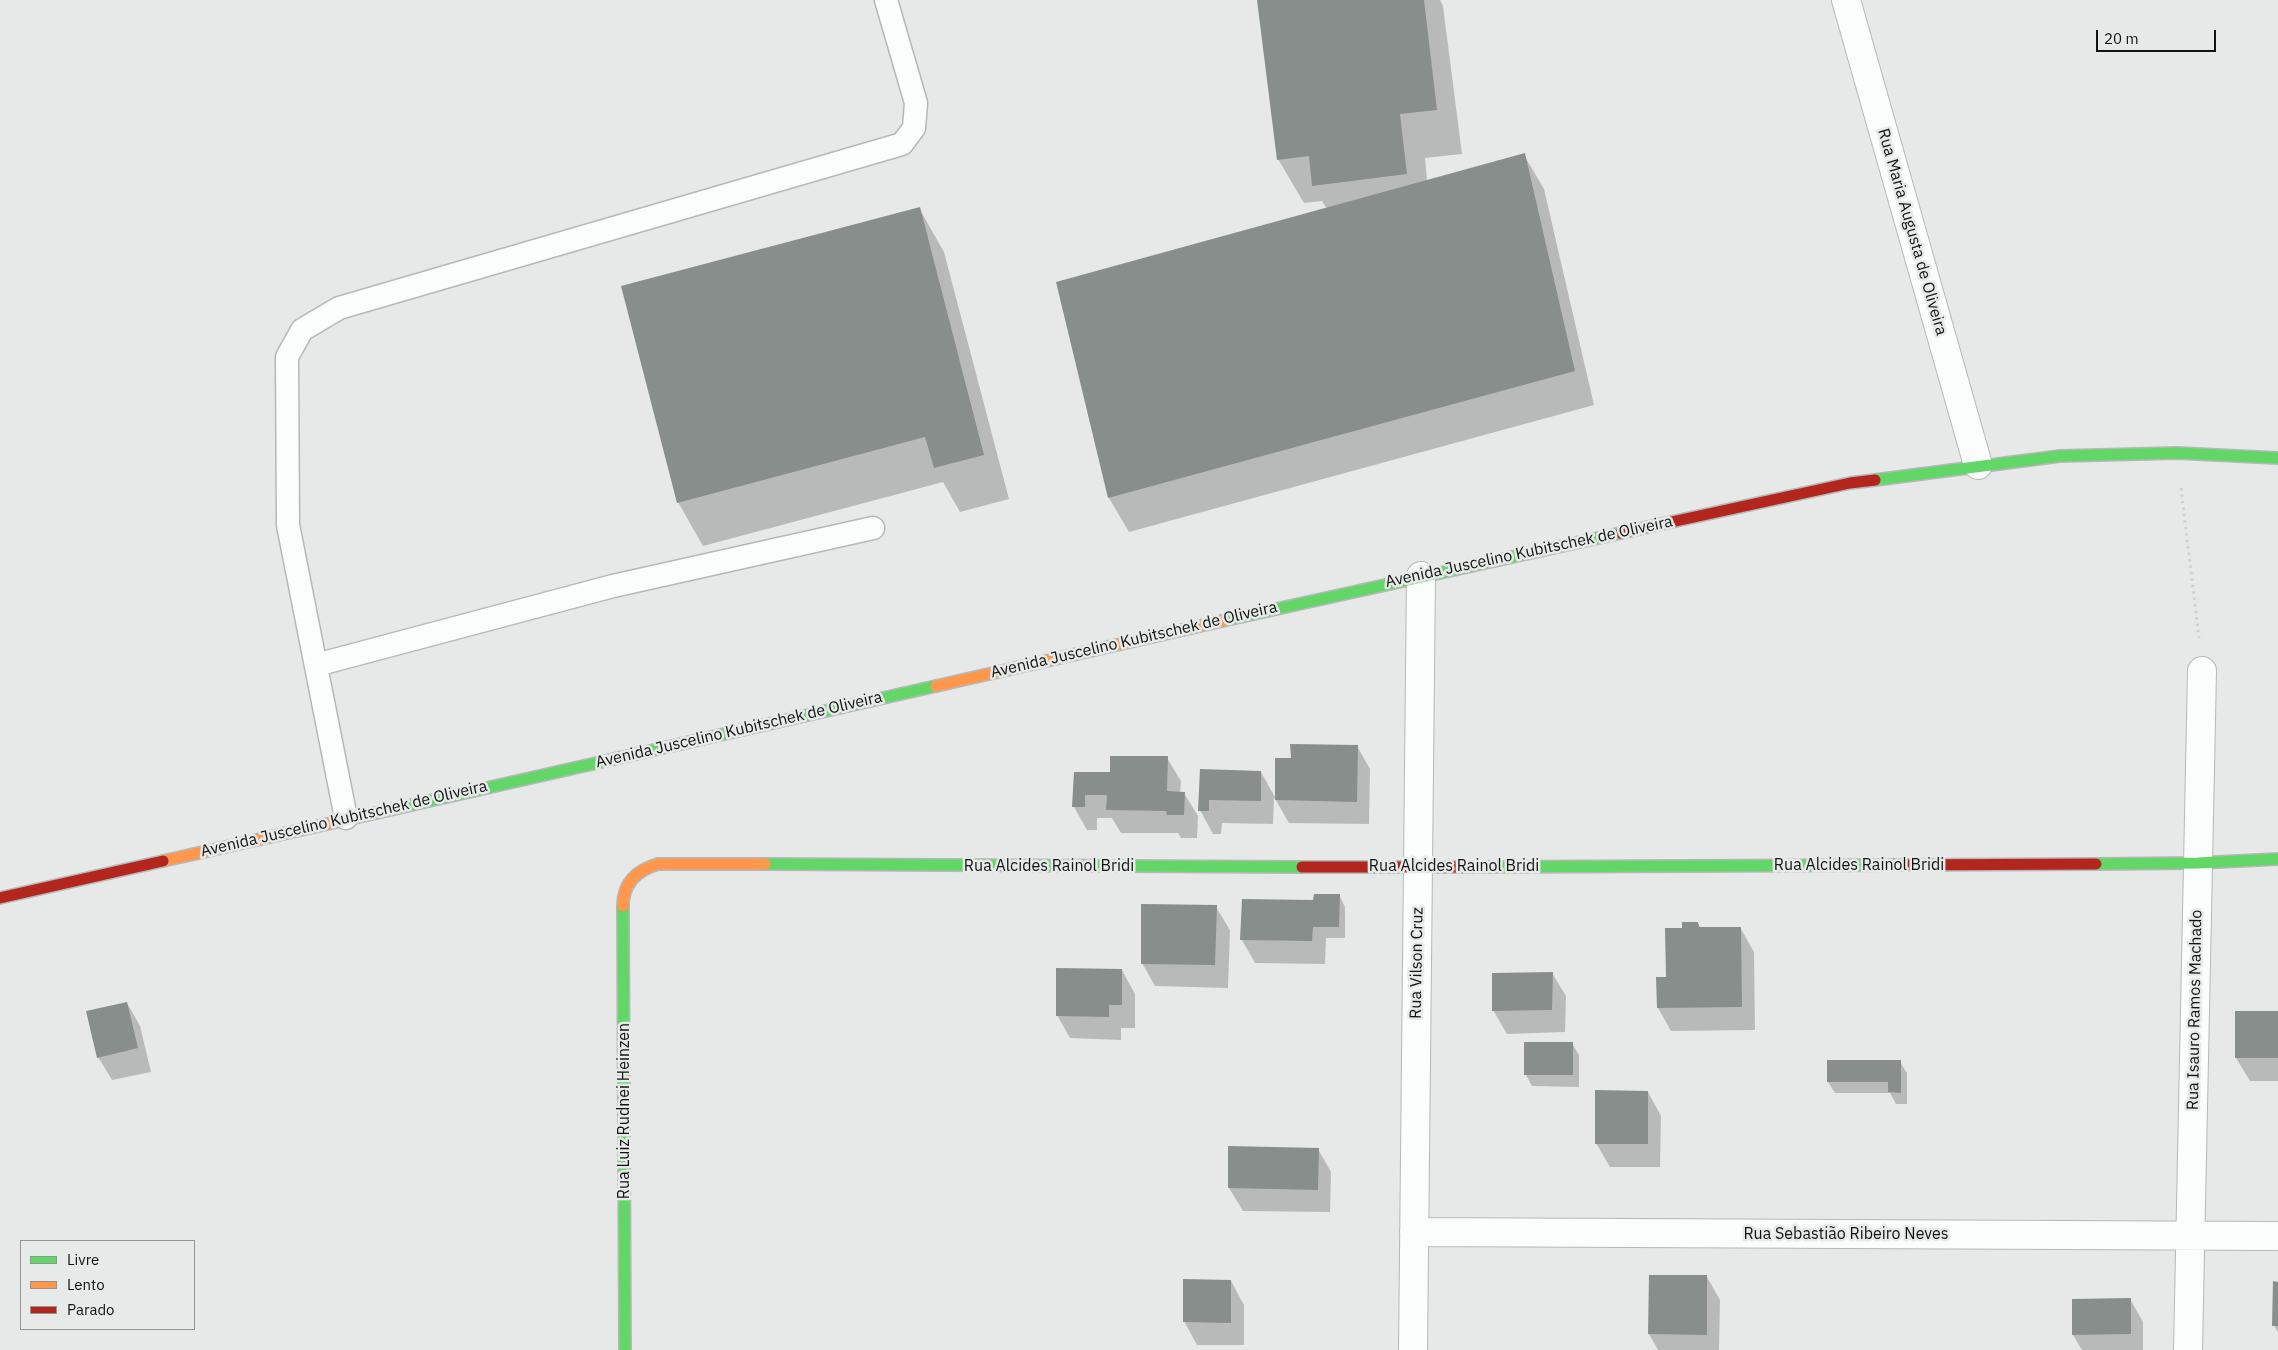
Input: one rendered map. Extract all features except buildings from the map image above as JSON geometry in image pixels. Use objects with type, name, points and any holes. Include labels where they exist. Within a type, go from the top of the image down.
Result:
[{"type":"main road","name":"Avenida Juscelino Kubitschek de Oliveira","points":[[0,898],[346,818],[1421,576],[1850,483],[1978,465],[2060,456],[2177,453],[2278,458]]},
{"type":"main road","name":"Rua Alcides Rainol Bridi","points":[[633,874],[645,867],[658,864],[1418,867],[2198,863],[2278,859]]},
{"type":"main road","name":"Rua Luiz Rudnei Heinzen","points":[[625,1350],[623,900],[627,884],[633,874]]},
{"type":"street","name":"Rua Maria Augusta de Oliveira","points":[[1846,0],[1978,465]]},
{"type":"street","name":"Rua Vilson Cruz","points":[[1413,1350],[1421,576]]},
{"type":"street","name":"Rua Isauro Ramos Machado","points":[[2188,1350],[2202,671]]},
{"type":"street","name":"Rua Sebastião Ribeiro Neves","points":[[1414,1232],[2278,1236]]},
{"type":"lane","points":[[346,818],[288,524],[287,357],[302,330],[339,308],[902,144],[914,128],[916,103],[886,0]]},
{"type":"lane","points":[[316,664],[613,586],[873,528]]},
{"type":"path","points":[[2177,453],[2202,671]]},
{"type":"traffic: fast","points":[[1875,480],[2060,456],[2177,453],[2278,458]]},
{"type":"traffic: fast","points":[[1222,621],[1621,533]]},
{"type":"traffic: fast","points":[[385,811],[936,686]]},
{"type":"traffic: fast","points":[[2096,864],[2198,863],[2278,859]]},
{"type":"traffic: fast","points":[[765,864],[1302,867]]},
{"type":"traffic: fast","points":[[1477,867],[1900,865]]},
{"type":"traffic: fast","points":[[623,906],[625,1350]]},
{"type":"traffic: slow","points":[[936,686],[1222,621]]},
{"type":"traffic: slow","points":[[163,861],[385,811]]},
{"type":"traffic: slow","points":[[623,906],[626,891],[633,879],[644,870],[658,864],[765,864]]},
{"type":"traffic: jam","points":[[1621,533],[1850,483],[1875,480]]},
{"type":"traffic: jam","points":[[0,898],[163,861]]},
{"type":"traffic: jam","points":[[1900,865],[2096,864]]},
{"type":"traffic: jam","points":[[1302,867],[1477,867]]}]
